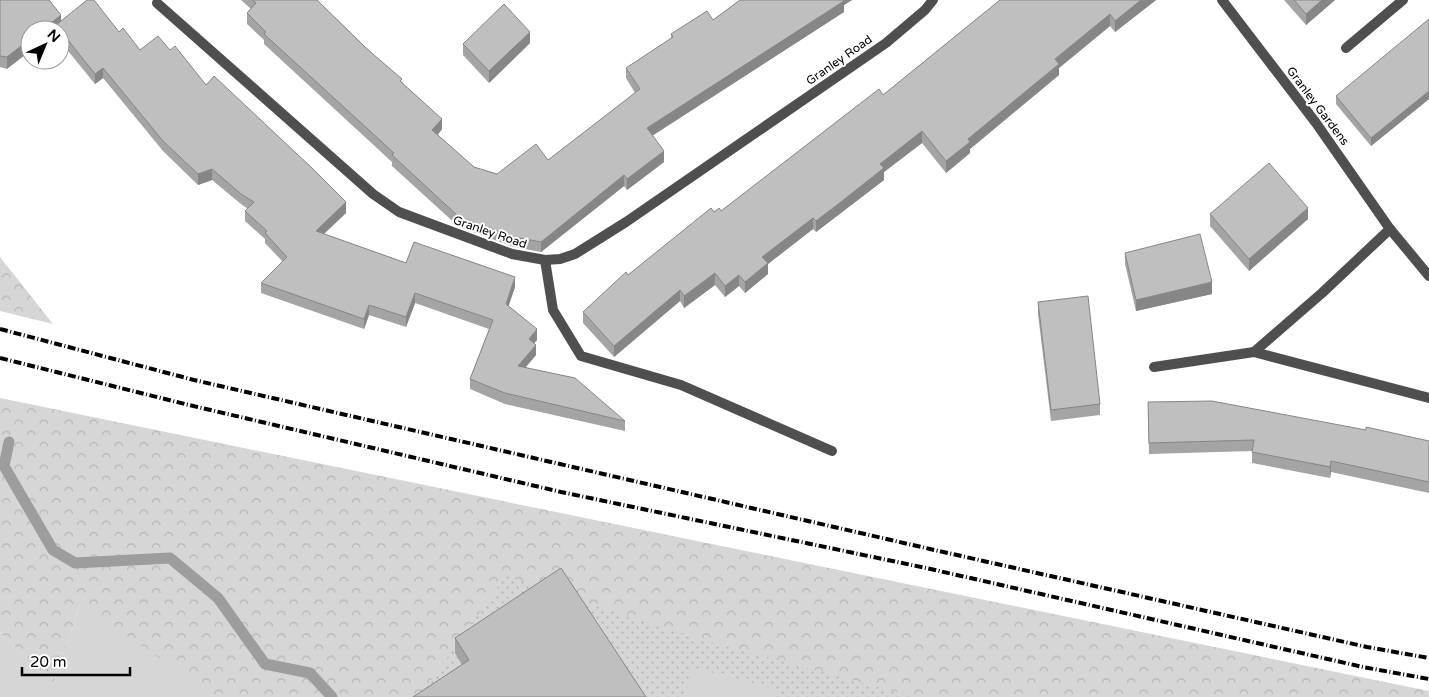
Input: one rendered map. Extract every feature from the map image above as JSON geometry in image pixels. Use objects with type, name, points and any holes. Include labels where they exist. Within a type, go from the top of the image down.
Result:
[{"type":"street","name":"Granley Road","points":[[158,3],[373,194],[398,212],[512,254],[545,260],[560,259],[575,254],[626,222],[886,43],[925,10],[933,0]]},
{"type":"street","name":"Granley Gardens","points":[[1222,0],[1316,123],[1390,229],[1429,276]]},
{"type":"street","points":[[1346,48],[1403,0]]},
{"type":"street","points":[[1254,352],[1322,293],[1390,229]]},
{"type":"street","points":[[545,260],[553,310],[581,356],[681,385],[832,452]]},
{"type":"street","points":[[1154,367],[1254,352],[1429,398]]},
{"type":"green space","points":[[0,257],[53,324],[0,311]]},
{"type":"green space","points":[[0,398],[1429,691],[1429,697],[915,697],[691,637],[506,576],[425,689],[415,697],[194,697],[80,604],[54,683],[0,633]]},
{"type":"green space","points":[[470,540],[1088,697],[322,697]]},
{"type":"green space","points":[[80,604],[216,697],[0,697],[0,633],[54,682]]},
{"type":"green space","points":[[692,667],[775,689],[773,697],[684,697]]},
{"type":"building","points":[[0,0],[49,0],[61,15],[55,20],[20,20],[20,47],[7,57],[0,56]]},
{"type":"building","points":[[87,0],[94,0],[119,32],[123,28],[140,50],[158,36],[170,50],[175,46],[206,85],[214,76],[346,202],[316,231],[406,263],[414,242],[515,277],[506,304],[537,329],[529,339],[536,345],[518,366],[575,378],[625,421],[505,393],[470,379],[493,320],[415,293],[406,317],[369,305],[364,319],[261,283],[287,257],[265,233],[267,231],[245,211],[254,202],[241,194],[212,169],[198,174],[163,141],[103,68],[95,74],[70,43],[70,20],[62,20]]},
{"type":"building","points":[[252,0],[317,0],[442,119],[432,130],[474,167],[497,174],[536,144],[548,160],[640,89],[626,68],[673,37],[671,34],[707,11],[713,20],[740,0],[844,1],[647,128],[664,151],[627,179],[624,175],[541,242],[514,237],[459,217],[392,155],[394,153],[264,34],[266,32],[247,13],[256,3]]},
{"type":"building","points":[[1000,0],[1141,0],[1115,21],[1110,14],[1055,59],[1059,64],[968,139],[970,142],[946,161],[922,131],[880,164],[884,168],[816,221],[813,218],[762,257],[768,263],[745,282],[739,275],[725,286],[715,273],[684,296],[680,290],[614,346],[583,312],[626,272],[628,275],[711,208],[714,212],[719,208],[721,211],[879,89],[883,95]]},
{"type":"building","points":[[1294,0],[1322,0],[1306,14]]},
{"type":"building","points":[[504,4],[530,32],[489,71],[463,44]]},
{"type":"building","points":[[1429,19],[1429,91],[1371,138],[1336,96]]},
{"type":"building","points":[[1269,163],[1308,208],[1249,259],[1210,214]]},
{"type":"building","points":[[1200,234],[1212,282],[1136,300],[1125,253]]},
{"type":"building","points":[[1088,296],[1100,404],[1051,410],[1038,302]]},
{"type":"building","points":[[1212,401],[1366,430],[1366,427],[1429,441],[1429,482],[1331,461],[1330,467],[1252,452],[1254,440],[1149,443],[1148,402]]},
{"type":"building","points":[[561,568],[646,697],[413,697],[469,660],[455,638]]},
{"type":"waterway","points":[[9,442],[4,466],[53,550],[75,563],[170,558],[218,598],[265,664],[310,673],[332,697]]},
{"type":"railway","points":[[0,329],[194,380],[930,549],[1367,647],[1429,658]]},
{"type":"railway","points":[[0,358],[189,405],[561,492],[926,568],[1363,667],[1429,679]]}]
